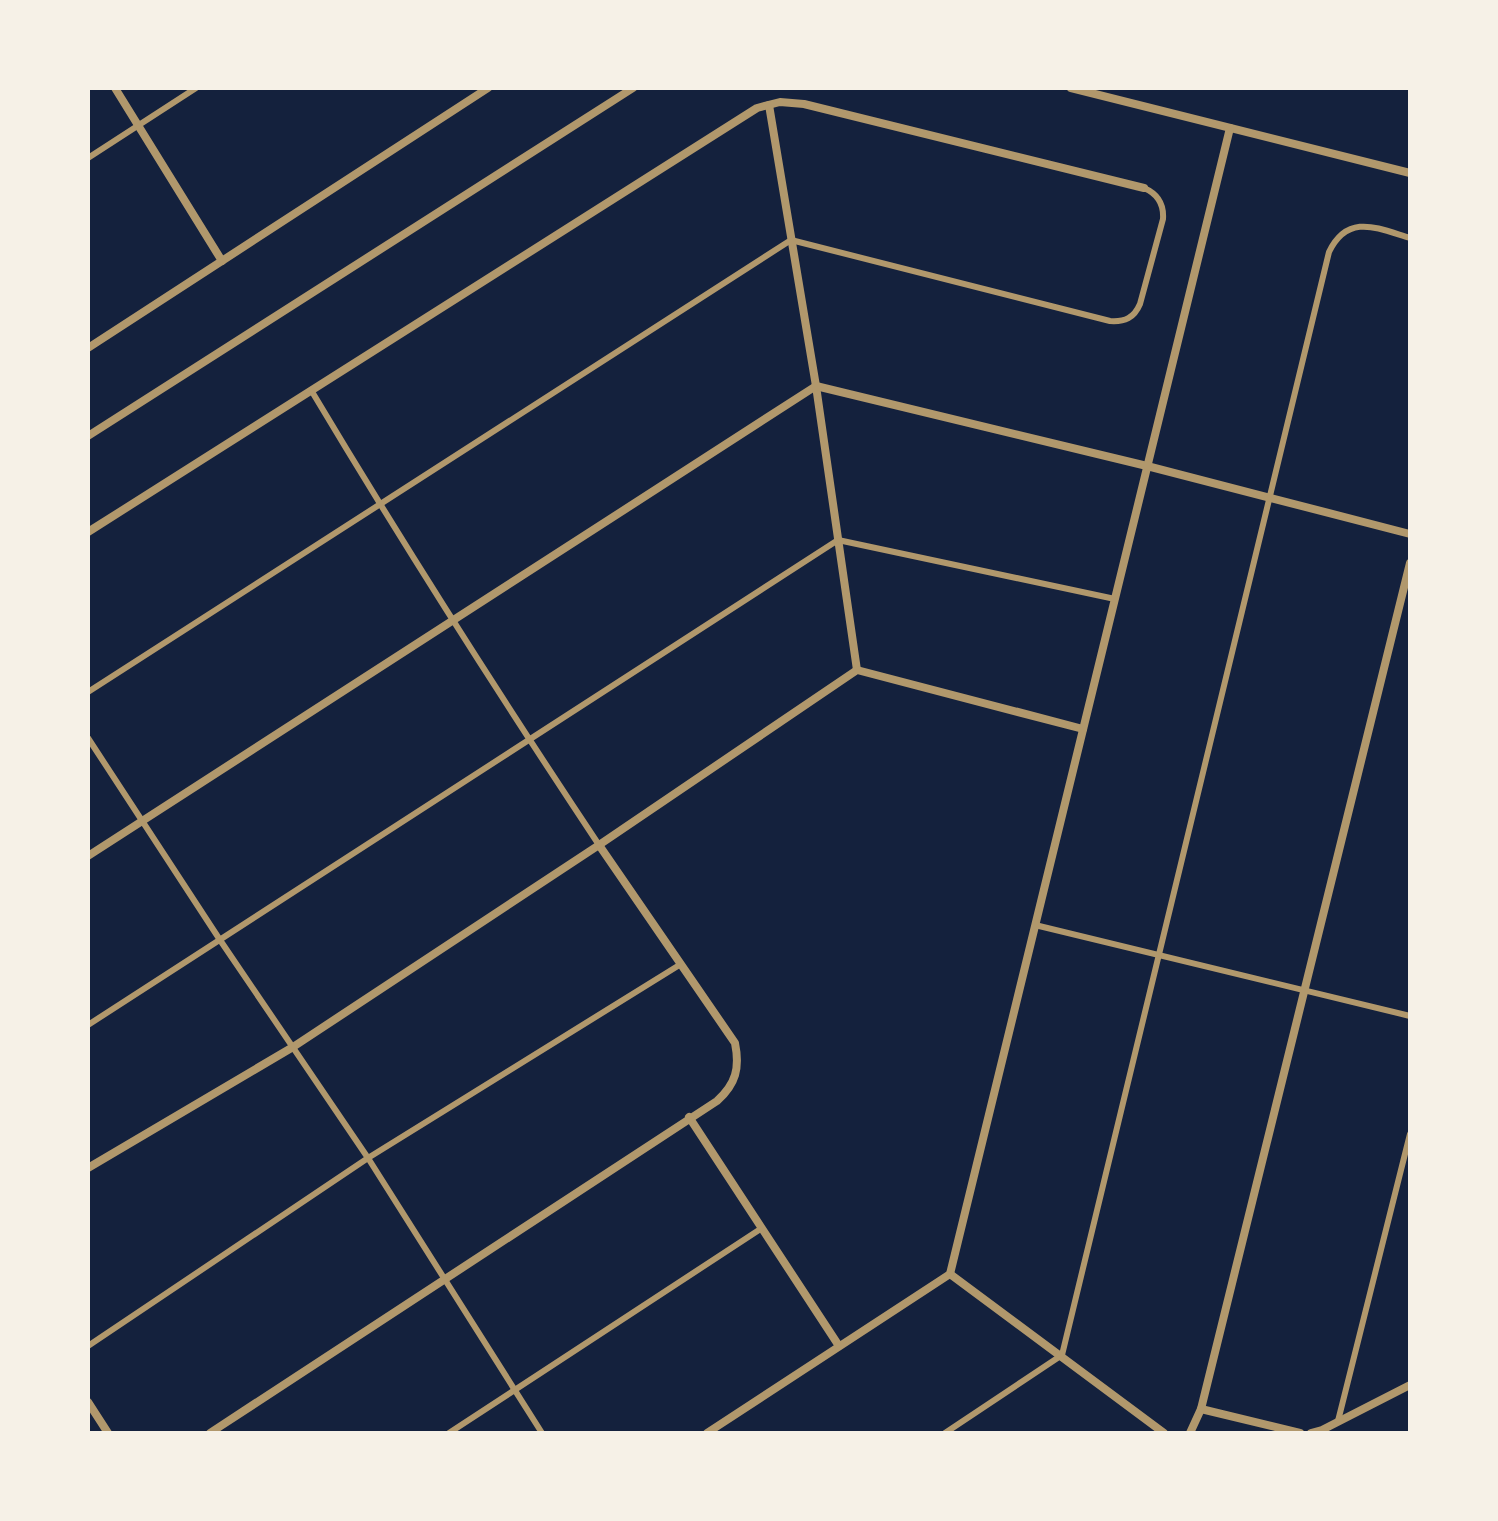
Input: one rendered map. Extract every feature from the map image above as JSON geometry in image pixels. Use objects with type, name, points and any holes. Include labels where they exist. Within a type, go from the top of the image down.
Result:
[{"type":"street","points":[[115,88],[222,261]]},
{"type":"street","points":[[88,348],[488,88]]},
{"type":"street","points":[[88,436],[633,88]]},
{"type":"street","points":[[1071,88],[1410,173]]},
{"type":"street","points":[[88,532],[733,122],[769,105],[780,102],[804,104],[1144,188]]},
{"type":"street","points":[[769,105],[816,386],[857,670]]},
{"type":"street","points":[[707,1433],[950,1274],[1230,128]]},
{"type":"street","points":[[88,856],[816,386],[1410,534]]},
{"type":"street","points":[[1190,1433],[1201,1409],[1410,563]]},
{"type":"street","points":[[88,1168],[293,1047],[857,670],[1083,729]]},
{"type":"street","points":[[210,1433],[729,1090],[739,1062],[735,1043],[599,845]]},
{"type":"street","points":[[689,1117],[839,1346]]},
{"type":"street","points":[[950,1274],[1164,1433]]},
{"type":"street","points":[[1311,1433],[1410,1385]]},
{"type":"street","points":[[88,1402],[108,1433]]},
{"type":"street","points":[[1201,1409],[1300,1433]]},
{"type":"lane","points":[[88,158],[196,88]]},
{"type":"lane","points":[[88,692],[791,240],[1120,321],[1136,312],[1140,304],[1163,219],[1164,209],[1160,200],[1144,188]]},
{"type":"lane","points":[[945,1433],[1062,1355],[1329,252],[1335,240],[1345,231],[1358,226],[1410,238]]},
{"type":"lane","points":[[311,390],[380,505],[599,845]]},
{"type":"lane","points":[[88,1025],[838,540],[1115,599]]},
{"type":"lane","points":[[88,738],[368,1158],[542,1433]]},
{"type":"lane","points":[[1035,925],[1410,1016]]},
{"type":"lane","points":[[88,1346],[368,1158],[681,964]]},
{"type":"lane","points":[[1338,1422],[1410,1134]]},
{"type":"lane","points":[[449,1433],[762,1228]]}]
